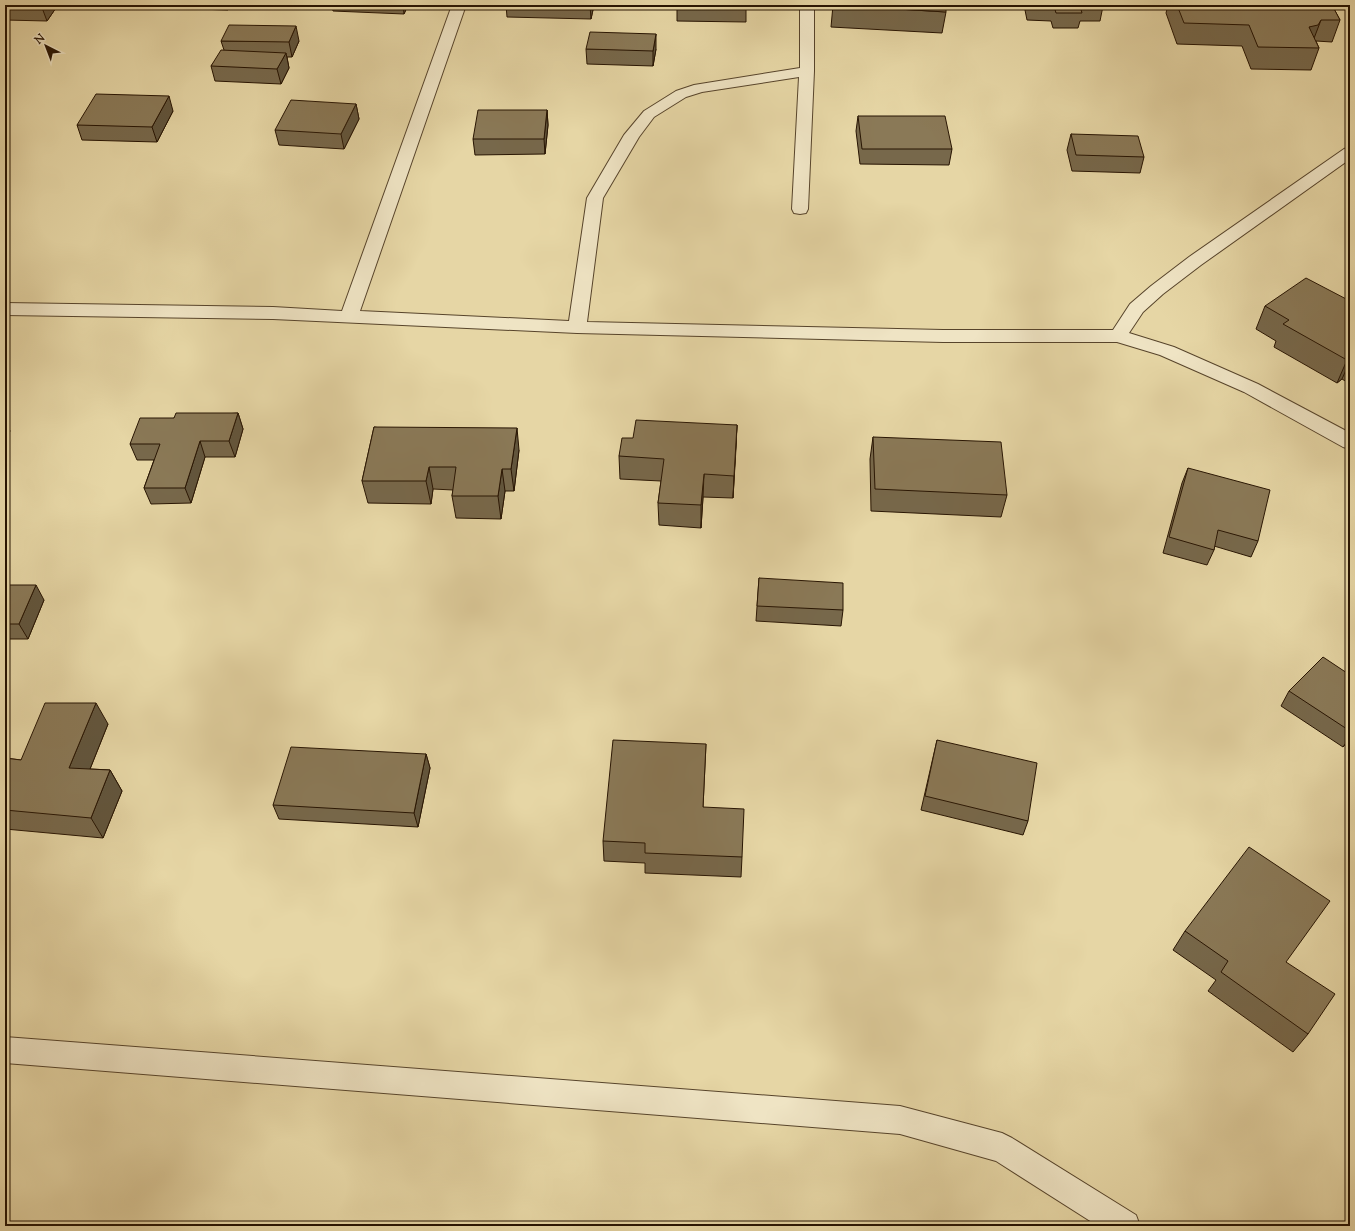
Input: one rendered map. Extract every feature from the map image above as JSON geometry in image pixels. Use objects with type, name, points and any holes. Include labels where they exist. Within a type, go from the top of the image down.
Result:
[{"type":"street","points":[[349,317],[459,5]]},
{"type":"street","points":[[800,209],[807,71],[806,5]]},
{"type":"street","points":[[577,327],[595,198],[632,135],[649,114],[681,94],[699,88],[807,71]]},
{"type":"street","points":[[1118,336],[1136,308],[1157,290],[1195,261],[1350,152]]},
{"type":"street","points":[[5,309],[273,313],[577,327],[943,336],[1118,336],[1167,351],[1251,388],[1350,442]]},
{"type":"street","points":[[5,1050],[900,1120],[1002,1148],[1125,1226]]},
{"type":"building","points":[[746,5],[747,7],[677,6]]},
{"type":"building","points":[[833,5],[946,5],[946,12]]},
{"type":"building","points":[[1030,5],[1103,6],[1080,6],[1082,13],[1056,13],[1054,6]]},
{"type":"building","points":[[1177,5],[1332,5],[1340,20],[1321,20],[1318,25],[1309,27],[1319,48],[1258,47],[1249,25],[1184,23]]},
{"type":"building","points":[[229,25],[296,26],[289,42],[221,41]]},
{"type":"building","points":[[590,32],[656,34],[653,51],[586,49]]},
{"type":"building","points":[[221,50],[286,53],[277,69],[211,66]]},
{"type":"building","points":[[96,94],[169,96],[152,127],[77,125]]},
{"type":"building","points":[[291,100],[356,104],[341,134],[275,130]]},
{"type":"building","points":[[478,110],[547,110],[544,139],[473,139]]},
{"type":"building","points":[[858,116],[945,116],[952,149],[862,149]]},
{"type":"building","points":[[1071,134],[1138,136],[1144,157],[1076,155]]},
{"type":"building","points":[[1306,278],[1350,301],[1350,358],[1347,360],[1283,324],[1289,320],[1265,306]]},
{"type":"building","points":[[176,413],[238,413],[229,441],[200,441],[185,488],[144,488],[160,444],[130,444],[140,418],[174,418]]},
{"type":"building","points":[[636,420],[737,425],[734,476],[704,474],[701,505],[658,503],[664,459],[619,456],[622,438],[633,438]]},
{"type":"building","points":[[374,427],[517,428],[511,469],[502,469],[498,496],[452,496],[456,467],[429,467],[426,481],[362,481]]},
{"type":"building","points":[[873,437],[1001,442],[1007,495],[875,489]]},
{"type":"building","points":[[1188,468],[1270,490],[1258,541],[1218,530],[1214,550],[1169,537]]},
{"type":"building","points":[[759,578],[843,583],[843,610],[757,606]]},
{"type":"building","points":[[5,585],[36,585],[19,624],[5,624]]},
{"type":"building","points":[[1323,657],[1350,675],[1350,731],[1289,691]]},
{"type":"building","points":[[45,703],[96,703],[69,768],[110,770],[91,818],[5,810],[5,758],[21,760]]},
{"type":"building","points":[[613,740],[706,744],[703,807],[744,809],[742,857],[645,853],[645,843],[603,841]]},
{"type":"building","points":[[937,740],[1037,763],[1028,821],[925,796]]},
{"type":"building","points":[[291,747],[426,754],[414,813],[273,805]]},
{"type":"building","points":[[1249,847],[1330,901],[1286,962],[1335,994],[1308,1034],[1221,972],[1228,961],[1185,931]]}]
